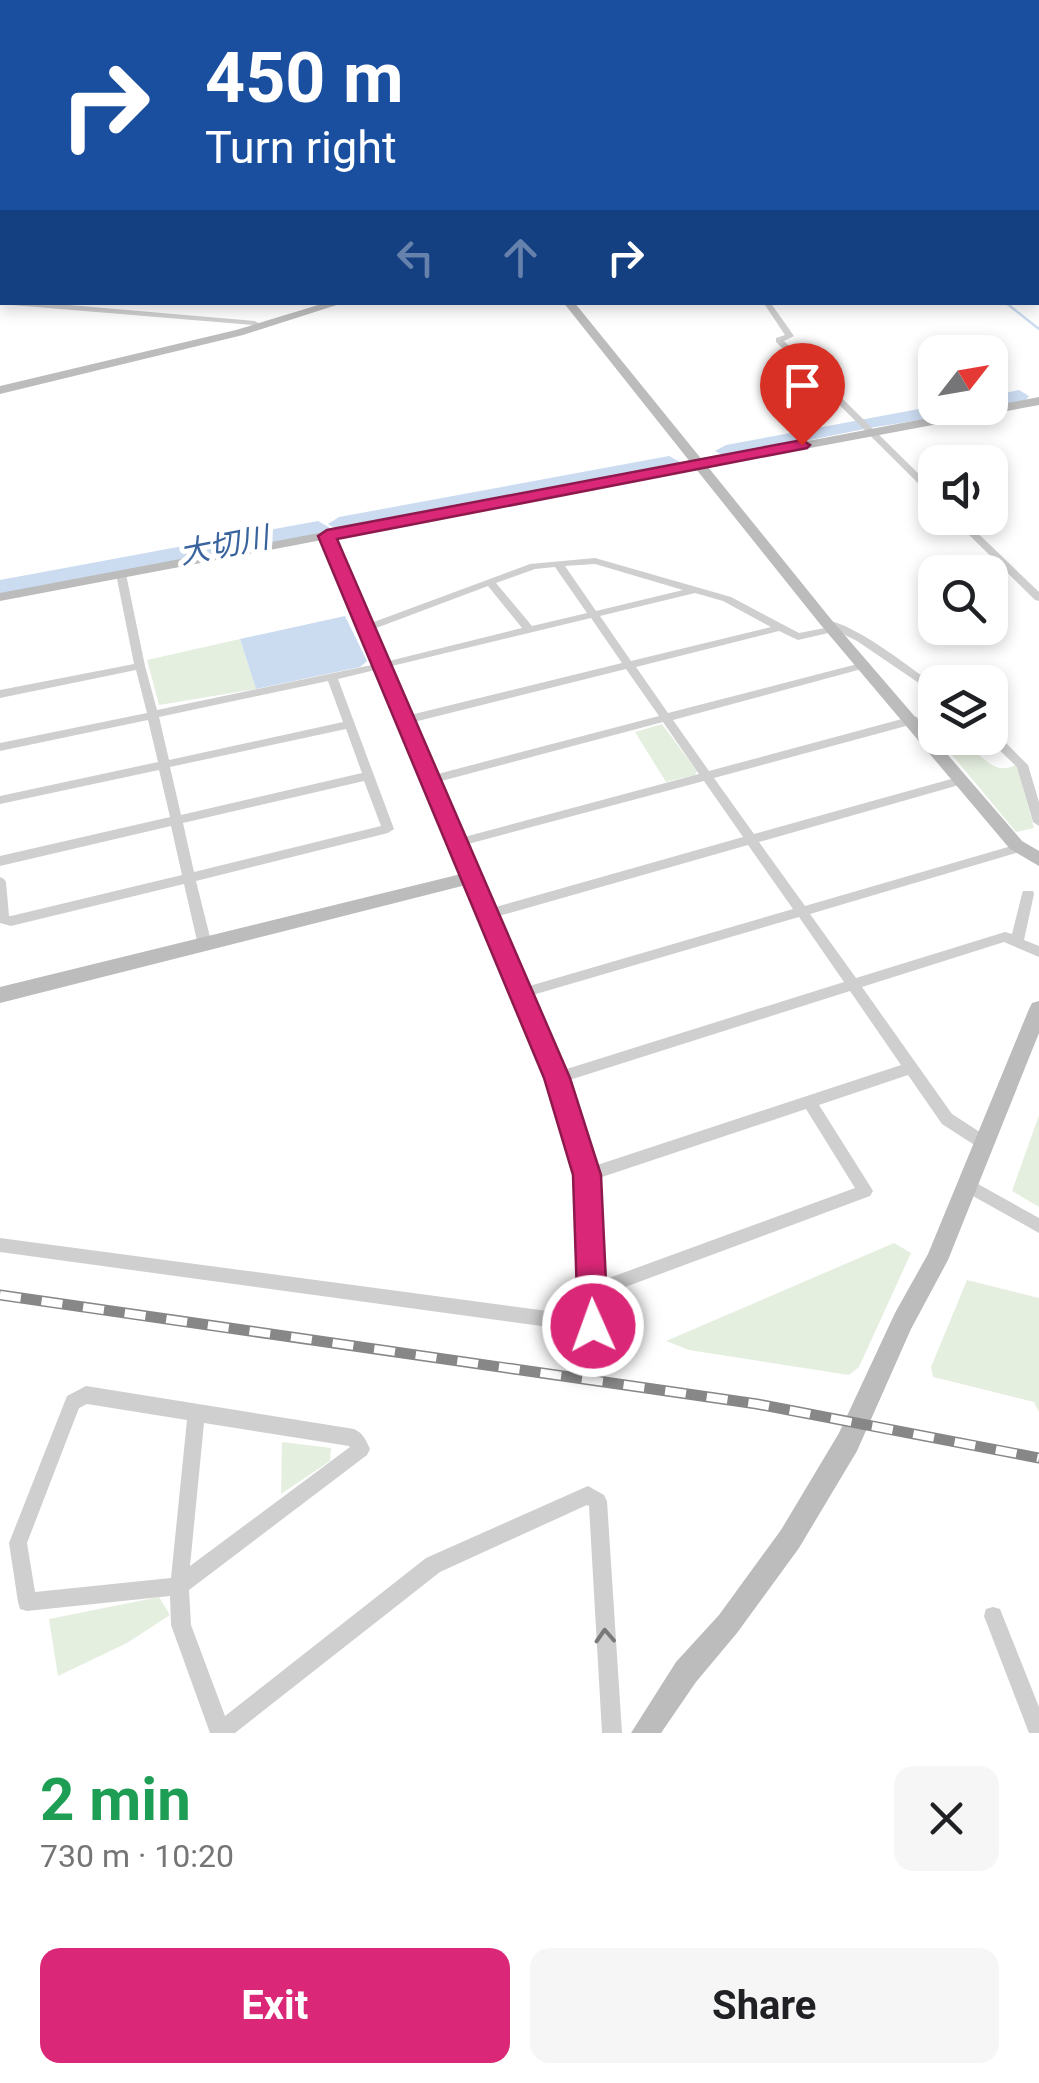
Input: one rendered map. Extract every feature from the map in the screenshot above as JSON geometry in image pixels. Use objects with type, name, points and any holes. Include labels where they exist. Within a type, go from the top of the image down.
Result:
[{"type":"street","points":[[38,305],[255,322],[261,327]]},
{"type":"street","points":[[0,390],[261,327],[332,305]]},
{"type":"street","points":[[570,305],[829,625],[1016,845],[1039,860]]},
{"type":"street","points":[[768,305],[790,336],[779,340],[918,478]]},
{"type":"street","points":[[0,597],[1039,400]]},
{"type":"street","points":[[975,535],[1039,598]]},
{"type":"street","points":[[0,1244],[593,1326],[587,1175],[557,1078],[327,536]]},
{"type":"street","points":[[367,628],[534,566],[595,561],[728,600],[798,637],[829,625],[861,638],[918,678]]},
{"type":"street","points":[[558,564],[854,982],[946,1119],[984,1143]]},
{"type":"street","points":[[121,574],[205,944]]},
{"type":"street","points":[[490,582],[530,630]]},
{"type":"street","points":[[0,747],[382,666],[694,590]]},
{"type":"street","points":[[406,720],[778,628]]},
{"type":"street","points":[[0,694],[140,666]]},
{"type":"street","points":[[430,780],[865,666]]},
{"type":"street","points":[[0,882],[3,919],[11,920],[388,829],[332,677]]},
{"type":"street","points":[[456,843],[913,720]]},
{"type":"street","points":[[0,800],[348,725]]},
{"type":"street","points":[[1008,751],[1022,765],[1039,822]]},
{"type":"street","points":[[0,861],[367,776]]},
{"type":"street","points":[[486,915],[962,780]]},
{"type":"street","points":[[519,994],[1012,850],[1016,845]]},
{"type":"street","points":[[0,995],[470,878]]},
{"type":"street","points":[[1018,940],[1028,894]]},
{"type":"street","points":[[557,1078],[1005,936],[1039,952]]},
{"type":"street","points":[[645,1733],[686,1672],[790,1539],[823,1488],[902,1321],[937,1260],[1039,1009]]},
{"type":"street","points":[[587,1175],[911,1068]]},
{"type":"street","points":[[592,1291],[865,1191],[809,1101]]},
{"type":"street","points":[[969,1186],[1039,1226]]},
{"type":"street","points":[[78,1397],[354,1438],[361,1450],[178,1586],[27,1602],[18,1543],[72,1402],[78,1397]]},
{"type":"street","points":[[196,1415],[178,1586],[181,1625],[220,1732],[433,1565],[588,1495],[598,1501],[612,1733]]},
{"type":"street","points":[[993,1616],[1039,1732]]},
{"type":"green space","points":[[240,639],[256,689],[159,705],[147,660]]},
{"type":"green space","points":[[662,724],[697,771],[695,775],[666,782],[635,732]]},
{"type":"green space","points":[[952,755],[979,755],[999,768],[1017,764],[1034,828],[1016,832]]},
{"type":"green space","points":[[1039,1115],[1039,1207],[1012,1191]]},
{"type":"green space","points":[[894,1243],[911,1253],[859,1367],[849,1375],[689,1350],[666,1341]]},
{"type":"green space","points":[[967,1280],[1039,1298],[1039,1412],[1034,1402],[933,1377],[931,1367]]},
{"type":"green space","points":[[282,1442],[331,1448],[330,1461],[281,1494]]},
{"type":"green space","points":[[159,1597],[170,1615],[127,1643],[58,1676],[49,1619]]},
{"type":"water","points":[[345,616],[367,661],[360,667],[256,689],[240,639]]},
{"type":"waterway","points":[[1009,305],[1039,329]]},
{"type":"waterway","name":"大切川","points":[[1008,398],[1019,396]]},
{"type":"waterway","name":"大切川","points":[[876,423],[918,415]]},
{"type":"waterway","name":"大切川","points":[[726,451],[860,426]]},
{"type":"waterway","name":"大切川","points":[[527,488],[669,462]]},
{"type":"waterway","name":"大切川","points":[[339,524],[512,491]]},
{"type":"waterway","name":"大切川","points":[[130,563],[318,528]]},
{"type":"waterway","name":"大切川","points":[[0,587],[115,566]]},
{"type":"railway","points":[[0,1295],[757,1404],[1039,1458]]},
{"type":"route","points":[[593,1326],[587,1175],[557,1078],[327,536],[802,445]]}]
